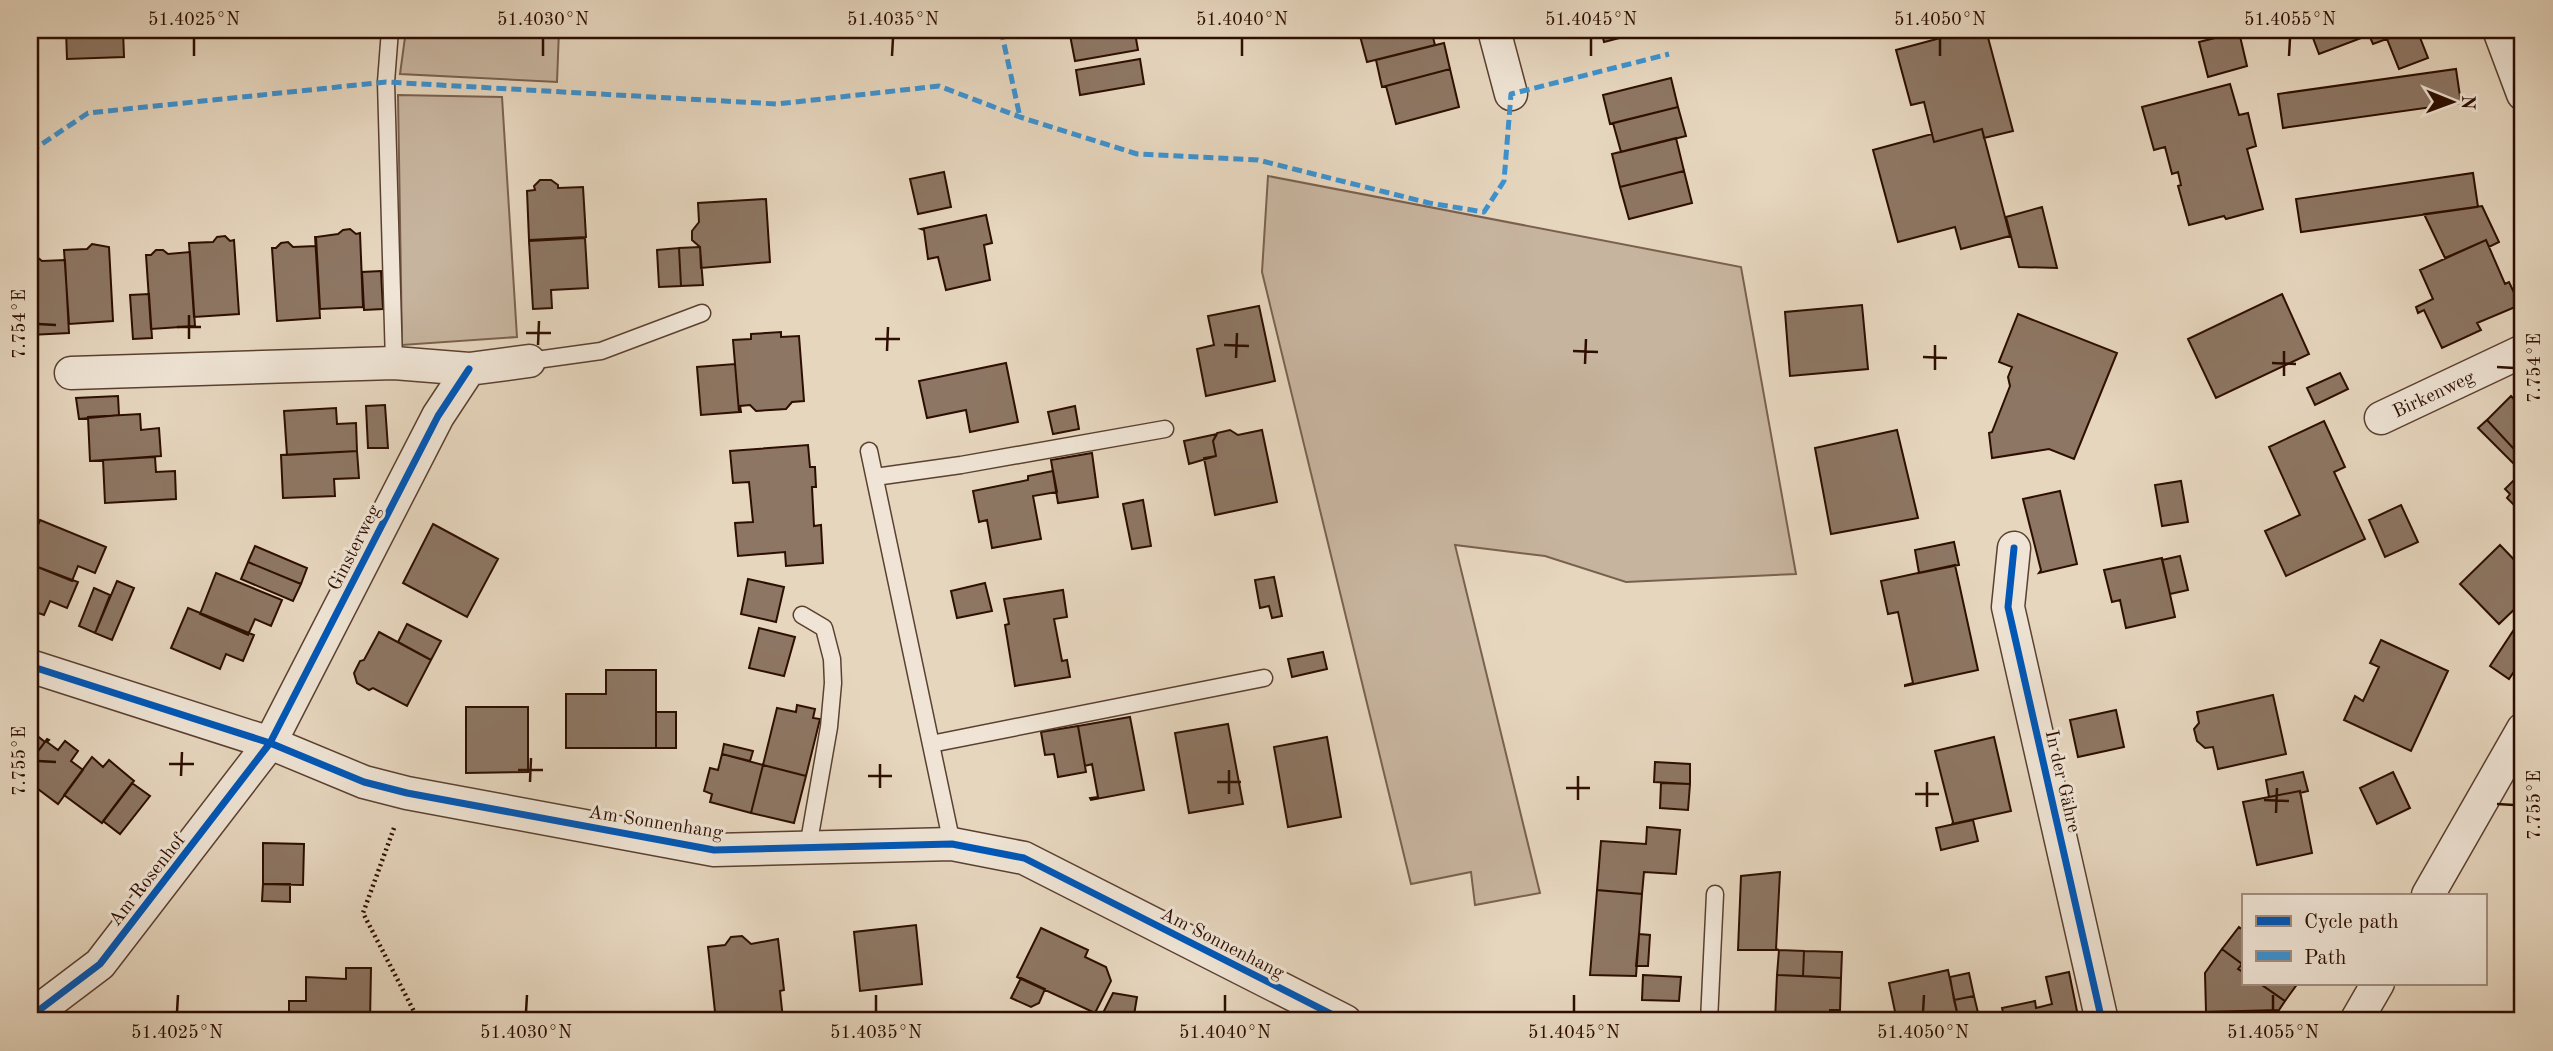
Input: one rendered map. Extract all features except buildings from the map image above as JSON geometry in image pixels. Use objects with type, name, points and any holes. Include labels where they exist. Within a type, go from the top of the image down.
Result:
[{"type":"street","points":[[1494,30],[1511,94]]},
{"type":"street","points":[[2498,30],[2523,94]]},
{"type":"street","name":"Birkenweg","points":[[2381,418],[2523,351]]},
{"type":"street","points":[[71,373],[394,363],[468,369],[529,361]]},
{"type":"street","name":"Ginsterweg","points":[[270,743],[438,416],[468,369]]},
{"type":"street","name":"In der Gähre","points":[[2014,548],[2008,607],[2102,1021]]},
{"type":"street","name":"Am Sonnenhang","points":[[30,666],[270,743],[364,782],[407,793],[714,850],[952,844],[1024,858],[1345,1021]]},
{"type":"street","points":[[2429,894],[2515,760],[2523,729]]},
{"type":"street","name":"Am Rosenhof","points":[[30,1017],[100,964],[270,743]]},
{"type":"street","points":[[2356,1021],[2377,984]]},
{"type":"lane","points":[[390,30],[386,82],[394,363]]},
{"type":"lane","points":[[529,361],[601,351],[702,313]]},
{"type":"lane","points":[[874,477],[961,465],[1165,429]]},
{"type":"lane","points":[[869,451],[952,844]]},
{"type":"lane","points":[[802,615],[824,628],[832,659],[829,727],[808,847]]},
{"type":"lane","points":[[931,744],[1264,678]]},
{"type":"lane","points":[[1709,1021],[1715,894]]},
{"type":"path","points":[[407,793],[363,913],[419,1021]]},
{"type":"shaded area","points":[[406,30],[559,30],[557,82],[400,74]]},
{"type":"shaded area","points":[[398,95],[502,97],[517,337],[402,345]]},
{"type":"shaded area","points":[[1268,176],[1741,267],[1796,574],[1626,582],[1545,556],[1455,545],[1540,893],[1475,905],[1471,872],[1411,884],[1262,272]]},
{"type":"marked path","points":[[1001,30],[1020,117]]},
{"type":"marked path","points":[[30,152],[88,113],[386,82],[777,104],[939,86],[1020,117],[1137,154],[1258,160],[1429,203],[1484,212],[1504,181],[1511,94],[1669,54]]},
{"type":"cycle path","points":[[30,1017],[100,964],[270,743],[438,416],[469,369]]},
{"type":"cycle path","points":[[2014,548],[2008,607],[2102,1021]]},
{"type":"cycle path","points":[[30,666],[270,743],[364,782],[407,793],[714,850],[952,844],[1024,858],[1345,1021]]}]
